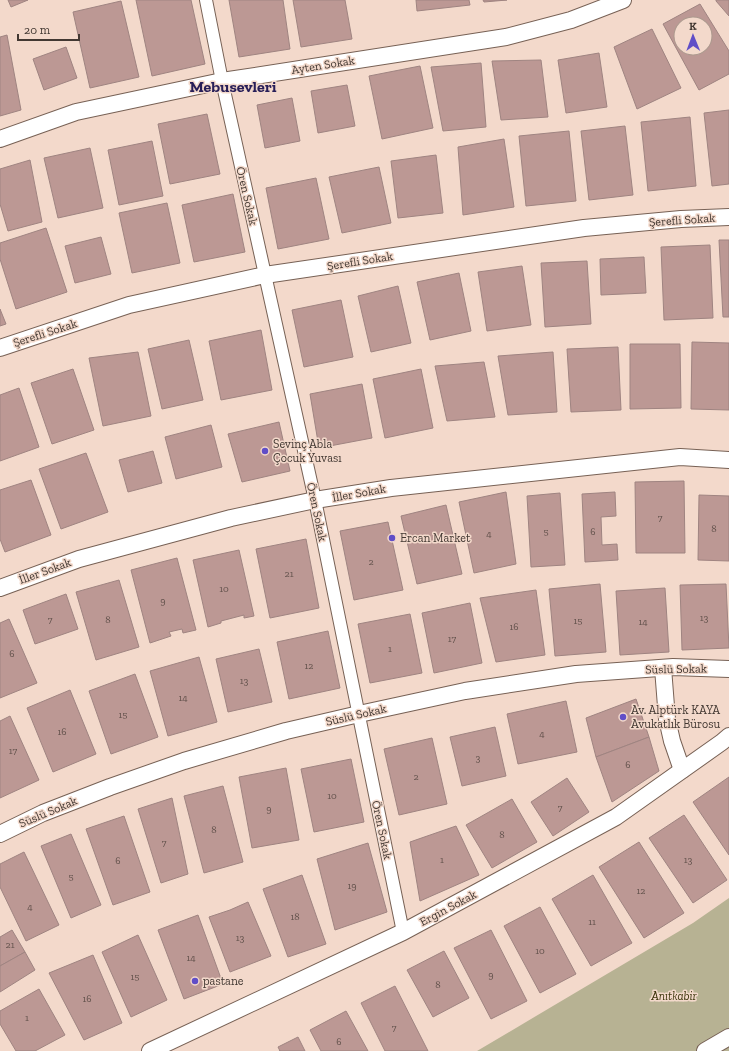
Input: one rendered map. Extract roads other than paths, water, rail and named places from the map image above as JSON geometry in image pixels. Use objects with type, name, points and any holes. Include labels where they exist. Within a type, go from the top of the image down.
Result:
[{"type":"street","name":"Ören Sokak","points":[[206,0],[222,81],[315,500],[403,932]]},
{"type":"street","name":"Ayten Sokak","points":[[0,139],[76,112],[222,81],[506,37],[571,20],[623,0]]},
{"type":"street","name":"Şerefli Sokak","points":[[0,348],[129,305],[265,275],[584,228],[681,219],[729,217]]},
{"type":"street","name":"İller Sokak","points":[[0,588],[79,560],[231,518],[315,500],[391,488],[680,457],[729,460]]},
{"type":"street","name":"Süslü Sokak","points":[[0,834],[43,813],[110,787],[184,761],[286,731],[359,714],[465,691],[576,674],[662,668],[729,669]]},
{"type":"street","points":[[662,668],[667,719],[672,741],[682,770]]},
{"type":"street","name":"Ergin Sokak","points":[[150,1051],[403,932],[616,817],[729,736]]},
{"type":"street","points":[[705,1051],[729,1037]]},
{"type":"place","name":"Sevinç Abla Çocuk Yuvası","points":[[265,451]]},
{"type":"place","name":"Ercan Market","points":[[392,538]]},
{"type":"place","name":"Av. Alptürk KAYA Avukatlık Bürosu","points":[[623,717]]},
{"type":"place","name":"pastane","points":[[195,981]]},
{"type":"district","name":"Mebusevleri","points":[[233,86]]},
{"type":"park label","name":"Anıtkabir","points":[[674,996]]}]
